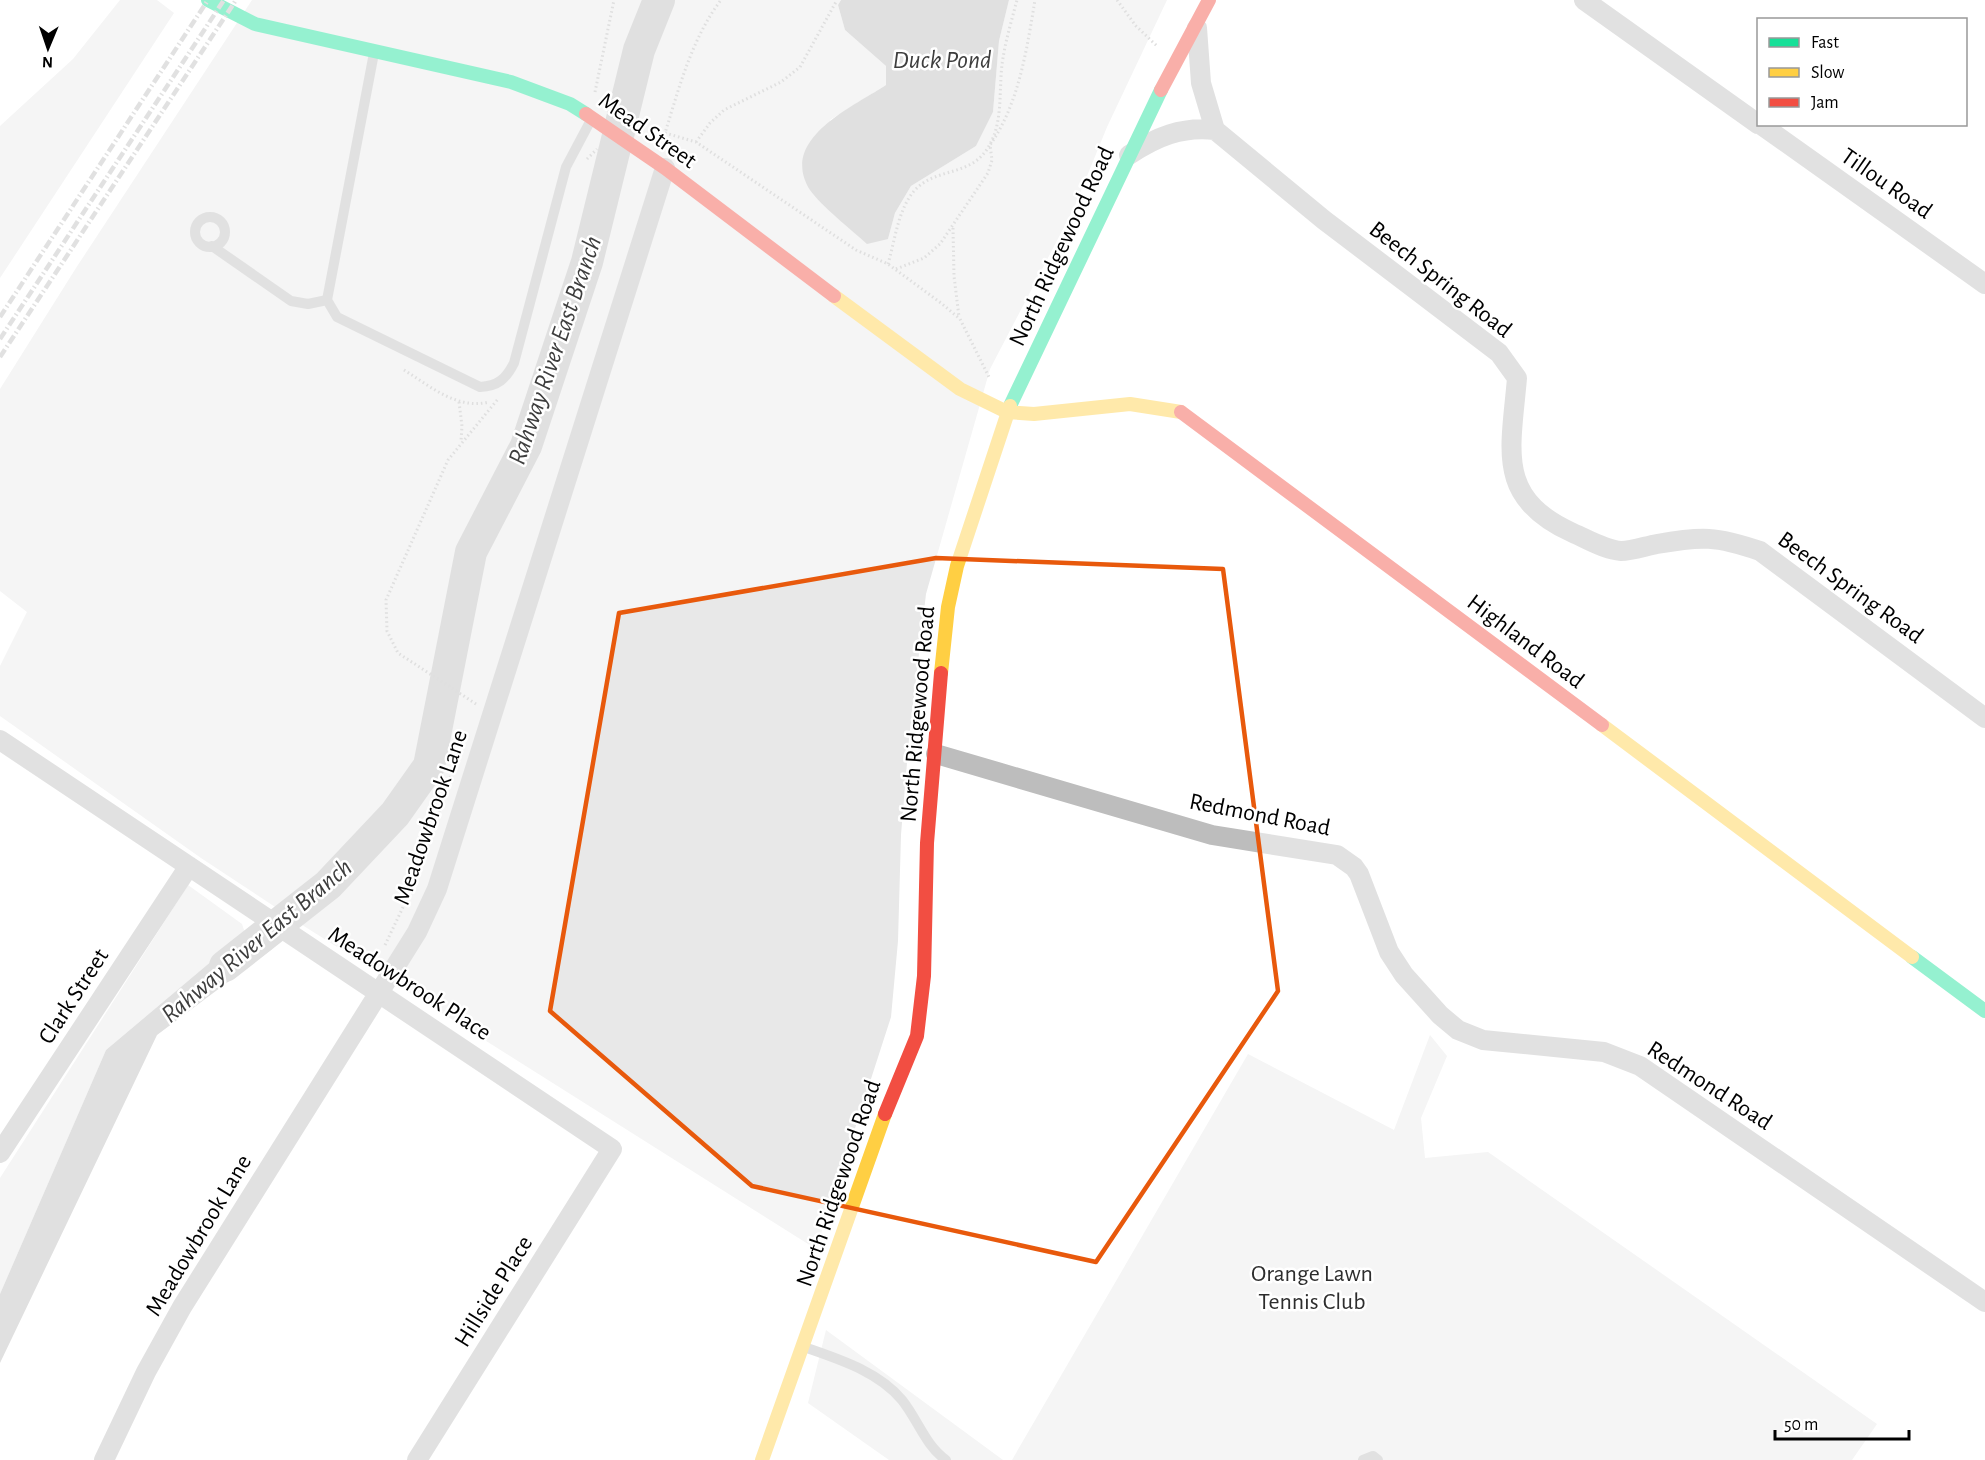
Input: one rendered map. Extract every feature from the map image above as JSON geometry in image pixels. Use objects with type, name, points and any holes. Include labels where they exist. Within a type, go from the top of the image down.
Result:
[{"type":"street","name":"Mead Street","points":[[208,0],[255,24],[374,53],[511,82],[538,91],[592,117],[634,145],[960,389],[1007,412]]},
{"type":"street","name":"North Ridgewood Road","points":[[762,1460],[894,1089],[917,1036],[924,976],[927,843],[936,754],[941,666],[948,607],[957,566],[1007,412],[1129,155],[1209,0]]},
{"type":"street","name":"Tillou Road","points":[[1584,0],[1757,123]]},
{"type":"street","points":[[1129,155],[1160,136],[1182,130],[1215,130],[1201,83],[1198,19]]},
{"type":"street","name":"Tillou Road","points":[[1762,126],[1985,284]]},
{"type":"street","name":"Beech Spring Road","points":[[1215,130],[1324,220],[1499,353],[1517,378],[1512,434],[1513,477],[1526,502],[1568,530],[1621,551],[1694,537],[1726,539],[1760,551],[1985,718]]},
{"type":"street","name":"Meadowbrook Lane","points":[[104,1460],[140,1382],[182,1307],[417,932],[437,889],[665,168]]},
{"type":"street","name":"Highland Road","points":[[1007,412],[1034,414],[1130,404],[1179,410],[1985,1011]]},
{"type":"street","name":"Meadowbrook Place","points":[[0,740],[612,1149]]},
{"type":"street","name":"Redmond Road","points":[[936,754],[1212,835],[1337,855],[1354,867],[1359,874],[1380,935],[1404,975],[1440,1015],[1458,1030],[1483,1040],[1604,1052],[1640,1066],[1985,1302]]},
{"type":"street","name":"Clark Street","points":[[0,1153],[189,866]]},
{"type":"street","name":"Hillside Place","points":[[417,1460],[612,1149]]},
{"type":"lane","points":[[374,53],[327,300],[337,317],[480,387],[492,387],[500,382],[508,376],[514,363],[566,167],[592,117]]},
{"type":"lane","points":[[212,246],[291,301],[308,304],[327,300]]},
{"type":"lane","points":[[804,1347],[861,1368],[901,1399],[934,1452],[946,1460]]},
{"type":"lane","points":[[1363,1460],[1373,1456],[1378,1460]]},
{"type":"path","points":[[593,98],[614,0]]},
{"type":"path","points":[[655,144],[665,133],[681,81],[699,38],[721,0]]},
{"type":"path","points":[[696,142],[710,123],[724,110],[781,82],[800,67],[837,0]]},
{"type":"path","points":[[895,269],[924,258],[940,244],[988,173],[992,160],[990,145],[998,120],[1003,59],[1017,0]]},
{"type":"path","points":[[888,264],[900,217],[914,191],[925,182],[960,171],[974,163],[1005,125],[1015,93],[1035,0]]},
{"type":"path","points":[[1116,0],[1136,26],[1157,46]]},
{"type":"path","points":[[665,133],[696,142],[856,250],[888,264],[960,319]]},
{"type":"path","points":[[581,166],[602,145]]},
{"type":"path","points":[[952,228],[954,276],[960,319],[993,385]]},
{"type":"path","points":[[404,370],[459,402],[480,404],[496,400]]},
{"type":"path","points":[[472,713],[475,703],[398,653],[387,631],[387,600],[448,460],[496,400],[505,393]]},
{"type":"path","points":[[459,402],[462,426],[461,443]]},
{"type":"path","points":[[383,950],[416,880],[465,732]]},
{"type":"highlighted area","points":[[936,558],[1223,569],[1278,991],[1096,1262],[752,1186],[550,1011],[619,613]]},
{"type":"green space","points":[[120,0],[157,0],[174,13],[0,278],[0,126],[73,59]]},
{"type":"green space","points":[[252,0],[841,0],[838,5],[845,30],[886,66],[886,85],[830,120],[888,239],[895,213],[911,186],[976,146],[993,112],[999,41],[1009,0],[1167,0],[1107,127],[1074,208],[990,369],[926,594],[909,739],[901,835],[898,941],[891,1017],[816,1249],[307,928],[201,858],[0,716],[0,666],[27,612],[0,591],[0,389],[76,268]]},
{"type":"green space","points":[[188,885],[242,924],[245,933],[106,1050],[0,1294],[0,1178]]},
{"type":"green space","name":"Orange Lawn Tennis Club","points":[[1430,1035],[1447,1056],[1421,1118],[1425,1158],[1488,1152],[1877,1424],[1852,1460],[1012,1460],[1248,1054],[1394,1130]]},
{"type":"green space","points":[[826,1330],[1003,1460],[889,1460],[808,1403]]},
{"type":"water","name":"Duck Pond","points":[[841,0],[1009,0],[999,41],[993,112],[976,146],[911,186],[895,213],[888,239],[867,244],[815,196],[803,172],[804,155],[811,140],[839,114],[886,85],[886,66],[845,30],[838,5]]},
{"type":"water","points":[[245,933],[272,949],[157,1035],[0,1363],[0,1294],[106,1050]]},
{"type":"waterway","name":"Rahway River East Branch","points":[[225,966],[328,885],[395,814],[429,766],[471,552],[526,446],[587,262],[639,50],[659,0]]},
{"type":"railway","points":[[0,317],[208,0]]},
{"type":"railway","points":[[0,339],[224,0]]},
{"type":"railway","points":[[0,357],[236,0]]},
{"type":"traffic: fast","points":[[208,0],[255,24],[511,82],[570,104],[586,114]]},
{"type":"traffic: fast","points":[[1010,406],[1161,90]]},
{"type":"traffic: fast","points":[[1912,957],[1985,1011]]},
{"type":"traffic: slow","points":[[834,296],[960,389],[1007,412],[1034,414],[1130,404],[1181,412]]},
{"type":"traffic: slow","points":[[941,673],[948,607],[957,566],[1010,406]]},
{"type":"traffic: slow","points":[[1602,725],[1912,957]]},
{"type":"traffic: slow","points":[[762,1460],[885,1114]]},
{"type":"traffic: jam","points":[[1161,90],[1209,0]]},
{"type":"traffic: jam","points":[[586,114],[665,168],[834,296]]},
{"type":"traffic: jam","points":[[1181,412],[1602,725]]},
{"type":"traffic: jam","points":[[885,1114],[917,1036],[924,976],[927,843],[941,673]]}]
